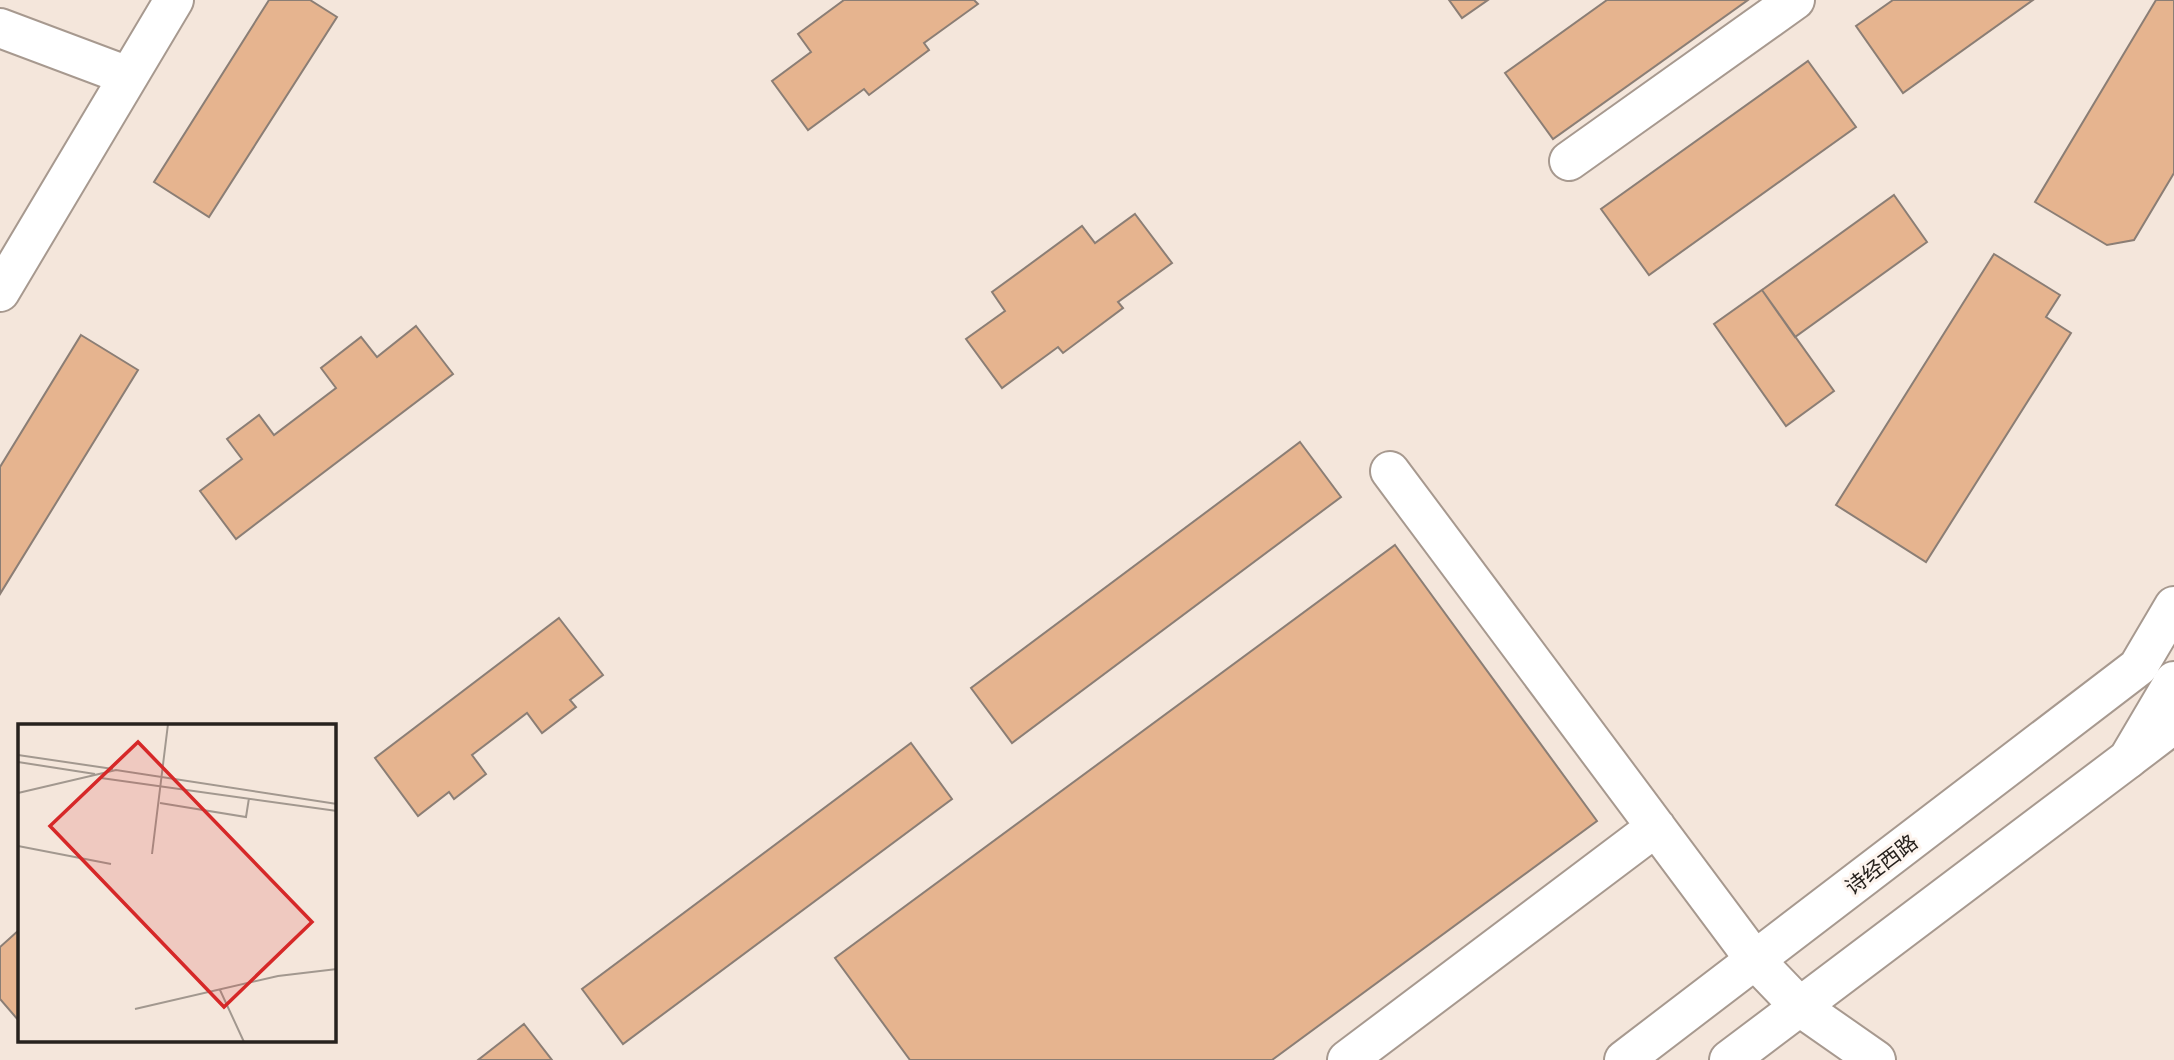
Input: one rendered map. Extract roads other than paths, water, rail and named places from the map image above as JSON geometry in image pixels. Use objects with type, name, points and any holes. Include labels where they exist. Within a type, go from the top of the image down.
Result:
[{"type":"main road","points":[[0,292],[174,0]]},
{"type":"main road","points":[[1569,161],[1795,0]]},
{"type":"main road","points":[[0,28],[128,76]]},
{"type":"main road","points":[[1390,471],[1755,960],[1800,1007],[1876,1060]]},
{"type":"main road","points":[[2138,667],[2174,606]]},
{"type":"main road","name":"诗经西路","points":[[1624,1060],[2174,640]]},
{"type":"main road","points":[[2128,759],[2174,681]]},
{"type":"main road","points":[[1729,1060],[2174,723]]},
{"type":"main road","points":[[1347,1060],[1656,827]]}]
